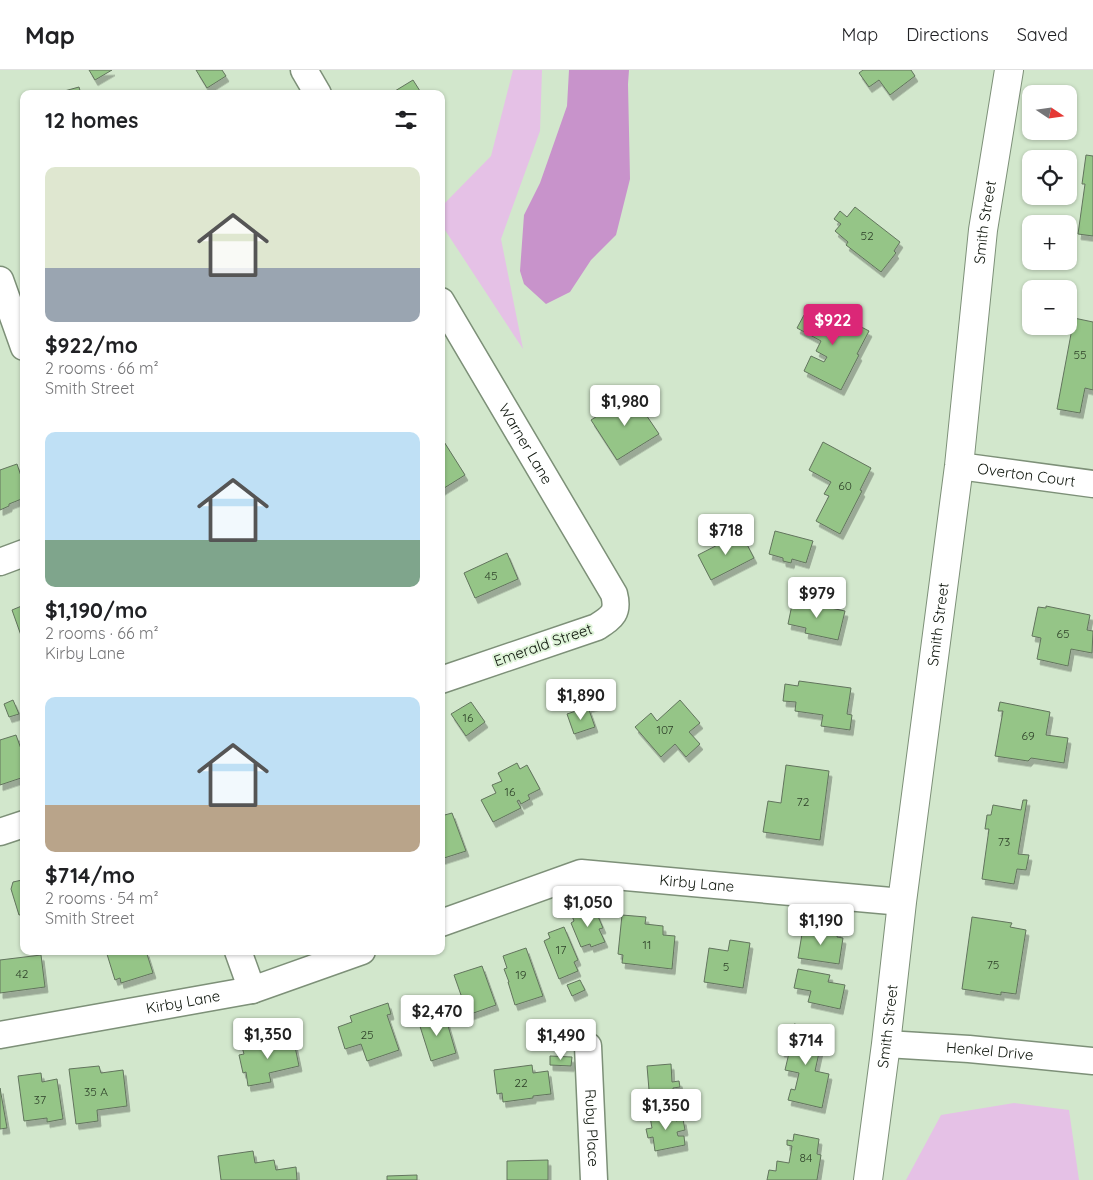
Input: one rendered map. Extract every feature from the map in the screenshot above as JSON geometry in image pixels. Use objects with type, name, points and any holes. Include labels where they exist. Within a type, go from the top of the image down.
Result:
[{"type":"street","points":[[304,70],[316,90]]},
{"type":"street","name":"Smith Street","points":[[868,1180],[959,466],[983,230],[1009,70]]},
{"type":"street","points":[[0,280],[20,336]]},
{"type":"street","name":"Warner Lane","points":[[445,308],[610,587]]},
{"type":"street","name":"Overton Court","points":[[959,466],[1093,484]]},
{"type":"street","points":[[0,562],[20,554]]},
{"type":"street","name":"Emerald Street","points":[[445,679],[597,627],[612,616],[615,610],[616,602],[610,587]]},
{"type":"street","points":[[0,832],[20,825]]},
{"type":"street","name":"Kirby Lane","points":[[445,922],[581,873],[902,902]]},
{"type":"street","points":[[239,955],[252,990]]},
{"type":"street","name":"Kirby Lane","points":[[0,1035],[252,990],[351,955]]},
{"type":"street","name":"Henkel Drive","points":[[886,1044],[968,1048],[1093,1061]]},
{"type":"street","name":"Ruby Place","points":[[588,1046],[594,1180]]},
{"type":"shaded area","points":[[513,70],[542,70],[540,131],[501,239],[523,349],[445,230],[445,203],[491,156]]},
{"type":"shaded area","points":[[569,70],[629,70],[630,179],[616,235],[591,260],[570,292],[546,304],[524,284],[520,271],[524,215],[540,183],[567,106]]},
{"type":"shaded area","points":[[1014,1103],[1069,1110],[1079,1180],[906,1180],[941,1115]]},
{"type":"building","points":[[89,70],[112,70],[95,80]]},
{"type":"building","points":[[196,70],[222,70],[226,76],[207,88]]},
{"type":"building","points":[[863,70],[911,70],[915,76],[890,95],[879,80],[869,87],[859,73]]},
{"type":"building","points":[[413,80],[419,90],[397,90]]},
{"type":"building","points":[[79,87],[80,90],[68,90]]},
{"type":"building","points":[[1086,155],[1093,156],[1093,236],[1078,234],[1085,184],[1082,184]]},
{"type":"building","points":[[855,207],[900,242],[894,251],[896,253],[881,272],[846,245],[848,242],[835,231],[841,224],[834,219],[840,211],[847,217]]},
{"type":"building","points":[[821,306],[869,331],[841,390],[804,371],[811,356],[824,362],[827,357],[816,351],[821,341],[797,328],[804,315],[814,320]]},
{"type":"building","points":[[1077,319],[1093,322],[1093,390],[1085,388],[1080,413],[1057,409],[1071,335],[1077,335]]},
{"type":"building","points":[[632,394],[659,434],[617,460],[591,420]]},
{"type":"building","points":[[823,442],[871,468],[860,490],[862,491],[840,534],[816,521],[829,496],[824,494],[831,482],[809,470]]},
{"type":"building","points":[[445,443],[465,475],[445,488]]},
{"type":"building","points":[[17,464],[20,473],[20,500],[0,510],[0,470]]},
{"type":"building","points":[[775,531],[813,541],[806,563],[792,559],[791,563],[783,561],[783,558],[769,554]]},
{"type":"building","points":[[741,533],[754,558],[711,580],[698,555]]},
{"type":"building","points":[[507,553],[518,579],[475,598],[464,573]]},
{"type":"building","points":[[793,600],[845,611],[838,640],[805,633],[806,628],[788,624]]},
{"type":"building","points":[[1046,606],[1090,615],[1087,630],[1093,631],[1092,653],[1071,649],[1068,666],[1037,659],[1041,638],[1032,636],[1038,607],[1046,608]]},
{"type":"building","points":[[20,607],[20,633],[12,610]]},
{"type":"building","points":[[799,681],[851,688],[847,714],[852,715],[850,730],[821,726],[823,715],[795,711],[796,702],[783,701],[785,684],[798,686]]},
{"type":"building","points":[[596,687],[601,703],[588,707],[583,691]]},
{"type":"building","points":[[13,700],[19,714],[9,717],[4,704]]},
{"type":"building","points":[[680,700],[700,723],[689,732],[700,744],[686,757],[675,744],[661,757],[635,727],[651,713],[657,721]]},
{"type":"building","points":[[471,702],[485,722],[466,736],[451,714]]},
{"type":"building","points":[[1000,702],[1050,712],[1046,735],[1068,738],[1064,763],[1031,758],[1028,761],[995,756],[1003,711],[998,711]]},
{"type":"building","points":[[588,707],[595,727],[574,734],[567,714]]},
{"type":"building","points":[[16,735],[20,746],[20,778],[0,785],[0,740]]},
{"type":"building","points":[[517,763],[520,769],[527,765],[540,789],[528,795],[530,799],[521,804],[519,800],[517,801],[521,808],[493,822],[481,800],[496,793],[492,785],[502,781],[498,773]]},
{"type":"building","points":[[786,765],[829,771],[820,840],[763,832],[768,801],[781,803]]},
{"type":"building","points":[[1023,800],[1027,800],[1018,854],[1029,855],[1026,870],[1017,869],[1014,884],[982,879],[989,829],[985,829],[987,815],[991,815],[993,805],[1021,810]]},
{"type":"building","points":[[452,813],[466,851],[445,858],[445,815]]},
{"type":"building","points":[[20,881],[19,915],[11,889],[13,882]]},
{"type":"building","points":[[594,907],[603,928],[599,929],[605,942],[591,947],[590,944],[581,947],[571,923],[574,921],[572,916]]},
{"type":"building","points":[[622,915],[646,917],[645,924],[663,926],[663,935],[675,936],[672,969],[622,963],[623,955],[618,954]]},
{"type":"building","points":[[972,917],[1012,923],[1010,927],[1026,930],[1016,994],[1001,992],[1001,995],[962,989]]},
{"type":"building","points":[[810,926],[838,931],[837,937],[843,938],[839,964],[798,958],[802,934],[808,935]]},
{"type":"building","points":[[564,927],[578,960],[574,962],[578,971],[559,979],[544,941],[550,938],[548,933]]},
{"type":"building","points":[[730,940],[750,943],[743,988],[704,982],[709,948],[728,951]]},
{"type":"building","points":[[526,948],[543,996],[515,1005],[504,969],[507,968],[503,956]]},
{"type":"building","points":[[41,955],[45,987],[0,993],[0,960]]},
{"type":"building","points":[[107,955],[147,955],[153,973],[121,983],[120,978],[115,980]]},
{"type":"building","points":[[482,966],[496,1005],[468,1015],[454,975]]},
{"type":"building","points":[[798,969],[830,975],[828,982],[845,985],[840,1009],[808,1002],[811,991],[794,988]]},
{"type":"building","points":[[580,980],[585,990],[572,996],[567,985]]},
{"type":"building","points":[[388,1003],[391,1014],[387,1015],[399,1050],[367,1061],[361,1044],[345,1049],[338,1027],[352,1022],[350,1016]]},
{"type":"building","points":[[437,1014],[440,1021],[446,1019],[456,1053],[431,1061],[418,1020]]},
{"type":"building","points":[[794,1024],[824,1030],[815,1071],[829,1074],[822,1108],[788,1100],[791,1089],[795,1090],[799,1073],[785,1070],[789,1053],[781,1051],[783,1042],[790,1043]]},
{"type":"building","points":[[293,1037],[299,1066],[269,1073],[271,1082],[248,1086],[246,1072],[243,1073],[239,1055],[244,1054],[242,1047]]},
{"type":"building","points":[[550,1056],[572,1057],[571,1066],[550,1065]]},
{"type":"building","points":[[671,1064],[672,1082],[679,1081],[680,1087],[673,1088],[674,1100],[650,1102],[647,1066]]},
{"type":"building","points":[[532,1065],[533,1073],[548,1071],[551,1094],[503,1102],[502,1093],[497,1094],[494,1070]]},
{"type":"building","points":[[99,1066],[101,1073],[123,1070],[127,1106],[97,1110],[98,1121],[76,1124],[69,1069]]},
{"type":"building","points":[[41,1073],[42,1082],[57,1079],[63,1119],[47,1122],[47,1118],[24,1121],[18,1076]]},
{"type":"building","points":[[0,1088],[7,1128],[0,1129]]},
{"type":"building","points":[[674,1111],[676,1121],[683,1119],[685,1130],[677,1132],[678,1136],[684,1136],[685,1145],[655,1151],[653,1137],[648,1138],[646,1129],[652,1128],[650,1117]]},
{"type":"building","points":[[794,1134],[819,1139],[817,1154],[821,1155],[817,1180],[767,1180],[769,1170],[776,1171],[777,1161],[789,1163],[792,1146],[787,1145],[787,1140],[793,1141]]},
{"type":"building","points":[[253,1151],[255,1163],[274,1160],[276,1170],[296,1167],[297,1180],[221,1180],[218,1156]]},
{"type":"building","points":[[548,1160],[548,1180],[507,1180],[507,1161]]},
{"type":"building","points":[[417,1175],[417,1180],[387,1180],[387,1176]]}]
